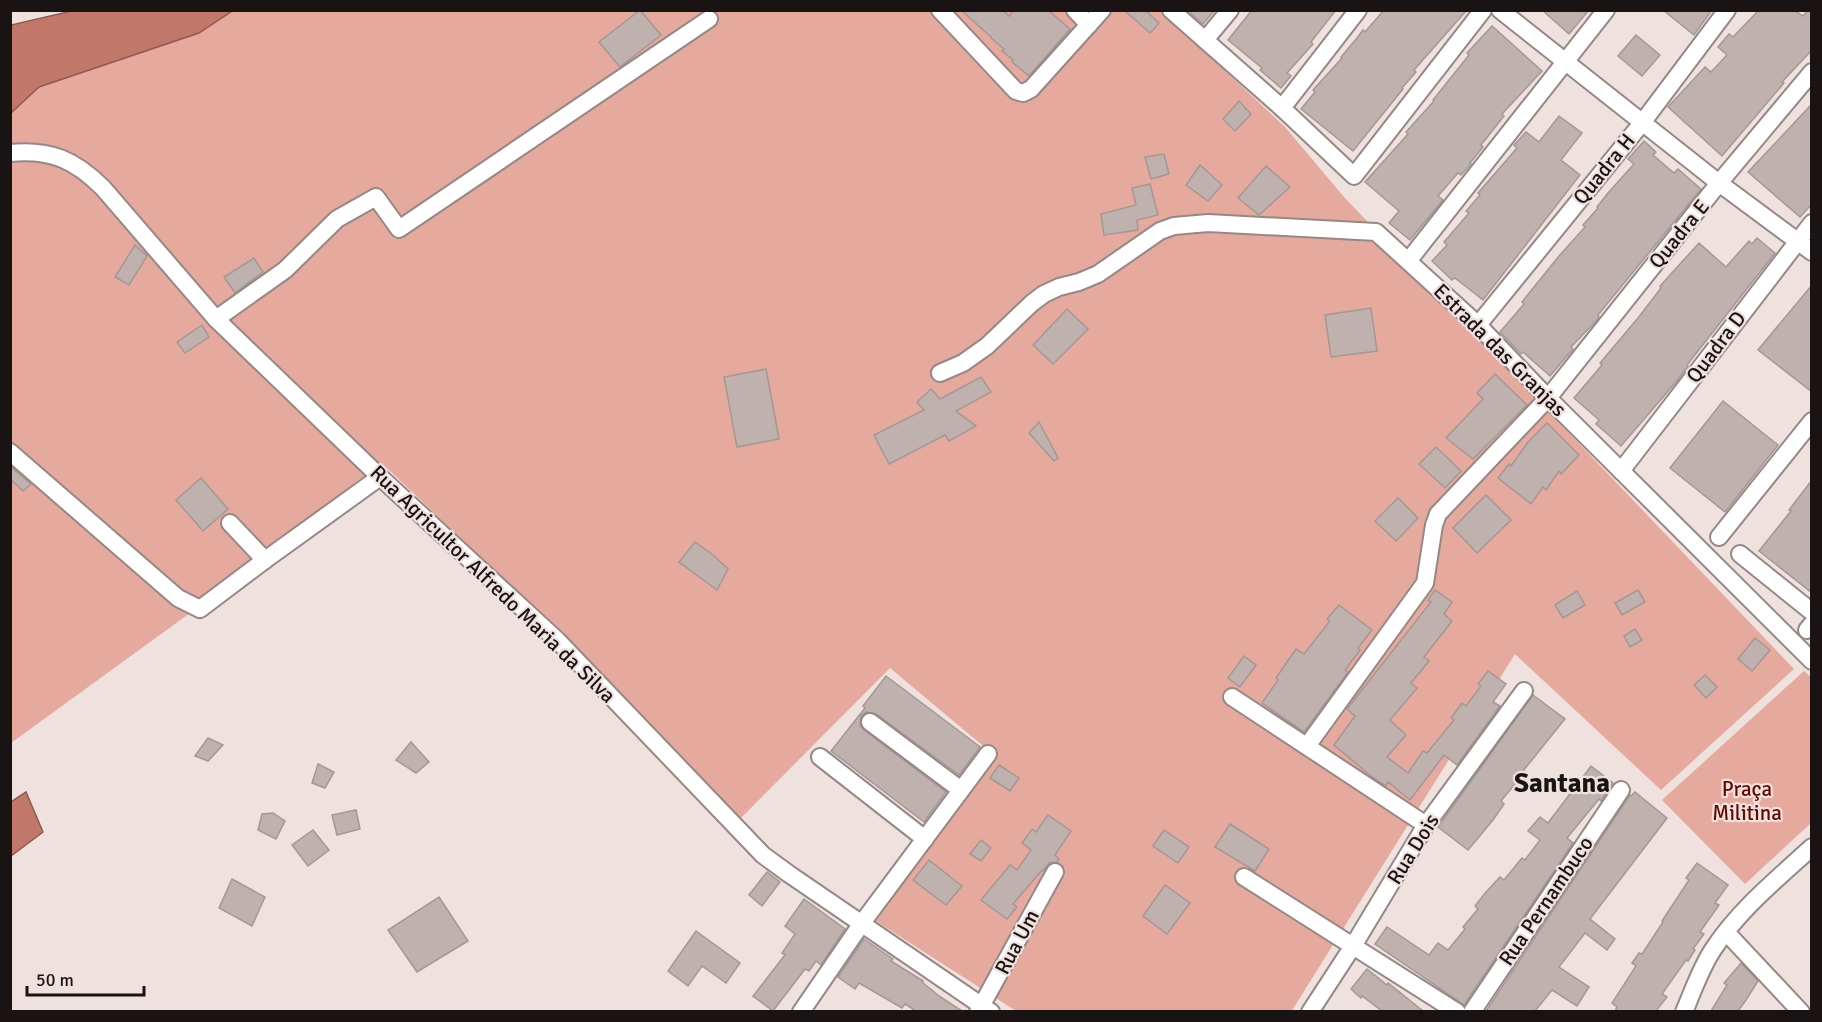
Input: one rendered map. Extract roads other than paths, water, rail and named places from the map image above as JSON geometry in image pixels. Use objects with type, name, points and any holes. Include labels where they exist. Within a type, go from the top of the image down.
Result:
[{"type":"street","points":[[940,10],[1016,91],[1023,93],[1031,89],[1102,10]]},
{"type":"street","points":[[1075,10],[1089,25]]},
{"type":"street","points":[[1171,10],[1282,108],[1354,176],[1483,10]]},
{"type":"street","points":[[1205,40],[1230,10]]},
{"type":"street","points":[[1282,108],[1359,10]]},
{"type":"street","points":[[1500,10],[1719,183],[1812,252]]},
{"type":"street","points":[[1409,260],[1606,10]]},
{"type":"street","name":"Quadra H","points":[[1478,325],[1642,123],[1727,10]]},
{"type":"street","points":[[216,319],[285,270],[337,219],[376,196],[399,229],[709,19]]},
{"type":"street","name":"Quadra E","points":[[1307,746],[1425,583],[1434,525],[1438,514],[1548,398],[1719,183],[1812,72]]},
{"type":"street","name":"Rua Agricultor Alfredo Maria da Silva","points":[[10,153],[26,152],[61,158],[83,169],[103,188],[216,319],[380,477],[558,641],[763,855],[984,1009]]},
{"type":"street","name":"Estrada das Granjas","points":[[940,373],[963,363],[987,346],[1044,294],[1098,274],[1160,231],[1174,226],[1208,223],[1376,232],[1478,325],[1548,398],[1812,661]]},
{"type":"street","name":"Quadra D","points":[[1621,471],[1812,223]]},
{"type":"street","points":[[1719,537],[1812,422]]},
{"type":"street","points":[[10,452],[178,598],[200,609],[380,477]]},
{"type":"street","points":[[230,523],[265,560]]},
{"type":"street","points":[[1740,554],[1812,612]]},
{"type":"street","name":"Rua Dois","points":[[1310,1011],[1353,946],[1426,825],[1524,691]]},
{"type":"street","points":[[1233,697],[1426,825]]},
{"type":"street","points":[[870,722],[961,790]]},
{"type":"street","points":[[801,1011],[862,923],[988,754]]},
{"type":"street","points":[[820,757],[926,839]]},
{"type":"street","name":"Rua Pernambuco","points":[[1472,1011],[1621,790]]},
{"type":"street","points":[[1684,1011],[1712,950],[1726,932],[1756,898],[1812,847]]},
{"type":"street","name":"Rua Um","points":[[984,1009],[1055,872]]},
{"type":"street","points":[[1244,877],[1457,1011]]},
{"type":"street","points":[[1726,932],[1801,1011]]},
{"type":"district","name":"Santana","points":[[1562,783]]},
{"type":"park label","name":"Praça Militina","points":[[1747,801]]}]
